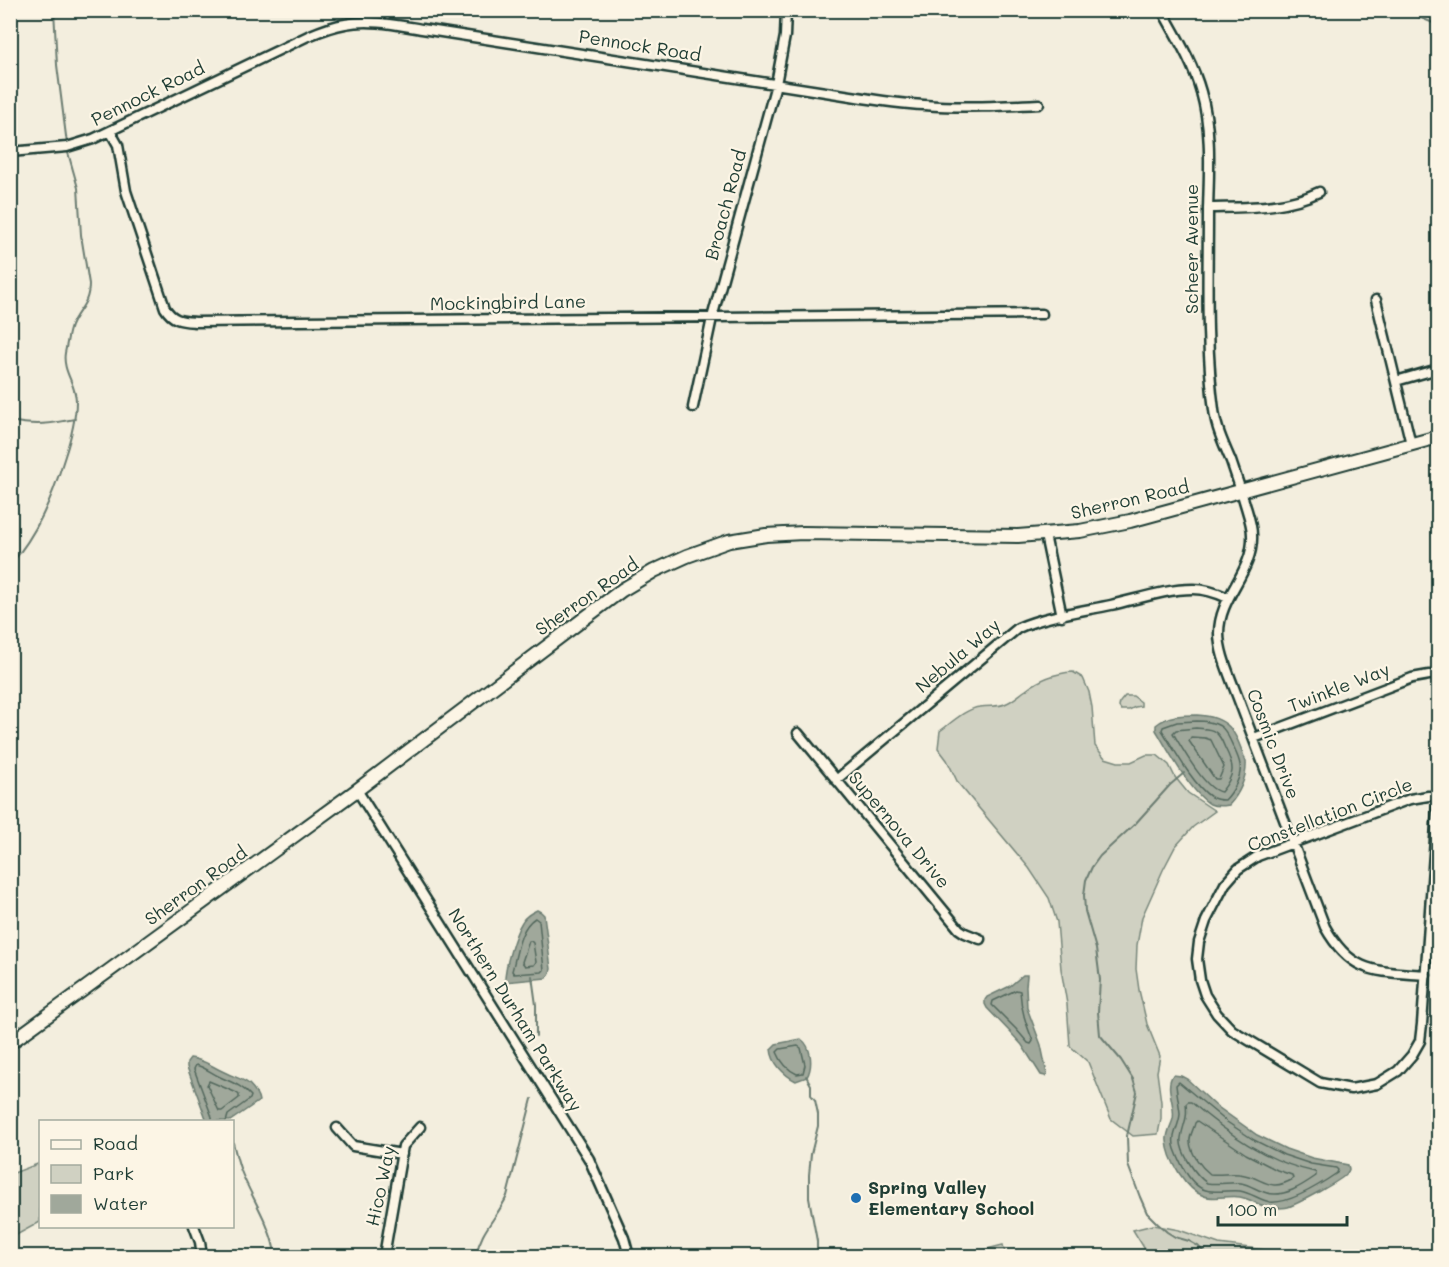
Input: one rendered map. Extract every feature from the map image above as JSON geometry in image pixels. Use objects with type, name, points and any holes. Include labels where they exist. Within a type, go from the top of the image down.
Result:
[{"type":"main road","name":"Sherron Road","points":[[10,1043],[357,790],[622,590],[669,564],[700,551],[746,538],[775,534],[1018,536],[1045,535],[1112,526],[1438,437]]},
{"type":"street","name":"Broach Road","points":[[693,407],[712,318],[776,84],[785,36],[786,10]]},
{"type":"street","name":"Scheer Avenue","points":[[1162,10],[1188,58],[1201,92],[1208,138],[1209,335],[1214,412],[1241,491]]},
{"type":"street","name":"Pennock Road","points":[[10,152],[67,147],[93,139],[308,36],[347,24],[381,23],[422,28],[851,96],[922,105],[969,107],[1040,104]]},
{"type":"street","name":"Mockingbird Lane","points":[[110,131],[118,145],[126,191],[165,308],[174,319],[195,322],[1042,314]]},
{"type":"street","points":[[1209,208],[1285,204],[1319,192]]},
{"type":"street","points":[[1376,300],[1411,444]]},
{"type":"street","points":[[1396,381],[1438,369]]},
{"type":"street","name":"Cosmic Drive","points":[[1241,491],[1250,519],[1252,543],[1247,566],[1228,598],[1221,618],[1219,633],[1221,649],[1325,927],[1333,942],[1345,956],[1358,964],[1378,971],[1426,975]]},
{"type":"street","points":[[1045,535],[1062,616]]},
{"type":"street","name":"Nebula Way","points":[[836,780],[1010,633],[1026,625],[1182,589],[1205,590],[1228,598]]},
{"type":"street","name":"Twinkle Way","points":[[1254,738],[1412,678],[1438,675]]},
{"type":"street","name":"Supernova Drive","points":[[798,733],[959,929],[980,939]]},
{"type":"street","name":"Northern Durham Parkway","points":[[357,790],[589,1159],[624,1238],[629,1257]]},
{"type":"street","name":"Constellation Circle","points":[[1438,796],[1420,1041],[1412,1055],[1398,1071],[1377,1084],[1351,1089],[1320,1083],[1232,1030],[1217,1014],[1200,980],[1197,959],[1199,942],[1206,921],[1225,884],[1238,869],[1258,856],[1293,843],[1410,799],[1438,796]]},
{"type":"street","name":"Hico Way","points":[[384,1257],[403,1146],[420,1127]]},
{"type":"street","points":[[338,1128],[353,1146],[402,1154]]},
{"type":"street","points":[[194,1228],[200,1242],[202,1257]]},
{"type":"green space","points":[[1073,672],[1083,678],[1089,692],[1095,746],[1105,758],[1118,762],[1131,762],[1146,755],[1157,755],[1169,765],[1188,793],[1215,811],[1193,827],[1175,847],[1142,917],[1137,945],[1136,969],[1139,990],[1147,1024],[1160,1056],[1157,1072],[1161,1119],[1158,1134],[1133,1136],[1111,1119],[1088,1062],[1070,1046],[1057,922],[1049,898],[1029,868],[958,783],[947,760],[938,748],[940,731],[965,713],[984,706],[1004,705],[1043,680],[1054,675]]},
{"type":"green space","points":[[1125,696],[1133,696],[1141,702],[1141,706],[1121,710],[1120,702]]},
{"type":"green space","points":[[39,1163],[39,1223],[11,1238],[11,1174]]},
{"type":"green space","points":[[1153,1225],[1179,1230],[1219,1244],[1311,1256],[1149,1256],[1133,1230]]},
{"type":"green space","points":[[1003,1245],[1006,1256],[960,1256]]},
{"type":"water","points":[[1208,716],[1225,723],[1235,734],[1246,762],[1242,785],[1229,805],[1215,806],[1203,799],[1180,770],[1156,730],[1156,725],[1170,717]]},
{"type":"water","points":[[537,910],[544,915],[551,969],[549,975],[546,978],[505,982],[508,960],[519,927],[525,918]]},
{"type":"water","points":[[1023,975],[1027,975],[1027,1008],[1041,1045],[1047,1074],[1045,1076],[1041,1075],[1022,1045],[985,1004],[987,997],[1010,986]]},
{"type":"water","points":[[801,1039],[805,1042],[809,1052],[810,1068],[807,1077],[796,1081],[779,1068],[771,1049],[776,1044]]},
{"type":"water","points":[[190,1058],[203,1061],[246,1082],[256,1092],[259,1101],[231,1120],[207,1120],[187,1062]]},
{"type":"water","points":[[1173,1075],[1187,1079],[1215,1105],[1257,1135],[1312,1158],[1348,1165],[1349,1171],[1329,1186],[1285,1208],[1269,1208],[1240,1197],[1213,1198],[1197,1193],[1179,1173],[1168,1148],[1167,1136],[1173,1119],[1170,1085]]},
{"type":"waterway","points":[[54,10],[57,65],[67,144]]},
{"type":"waterway","points":[[1402,10],[1438,25]]},
{"type":"waterway","points":[[10,565],[28,541],[49,502],[75,416],[76,401],[65,366],[65,353],[71,326],[85,302],[89,284],[81,235],[78,188],[67,149]]},
{"type":"waterway","points":[[10,421],[43,424],[75,419]]},
{"type":"waterway","points":[[1184,773],[1135,824],[1100,856],[1086,880],[1084,895],[1085,911],[1096,949],[1100,980],[1098,1012],[1100,1035],[1121,1060],[1133,1079],[1137,1092],[1127,1136],[1128,1165],[1147,1213],[1167,1232],[1198,1246],[1207,1256]]},
{"type":"waterway","points":[[532,976],[536,1005],[536,1036]]},
{"type":"waterway","points":[[806,1076],[811,1085],[811,1095],[815,1100],[818,1114],[809,1175],[809,1198],[817,1241],[817,1256]]},
{"type":"waterway","points":[[476,1256],[481,1239],[507,1196],[532,1099]]},
{"type":"waterway","points":[[234,1146],[241,1171],[264,1218],[274,1248]]},
{"type":"place","name":"Spring Valley Elementary School","points":[[856,1198]]}]
